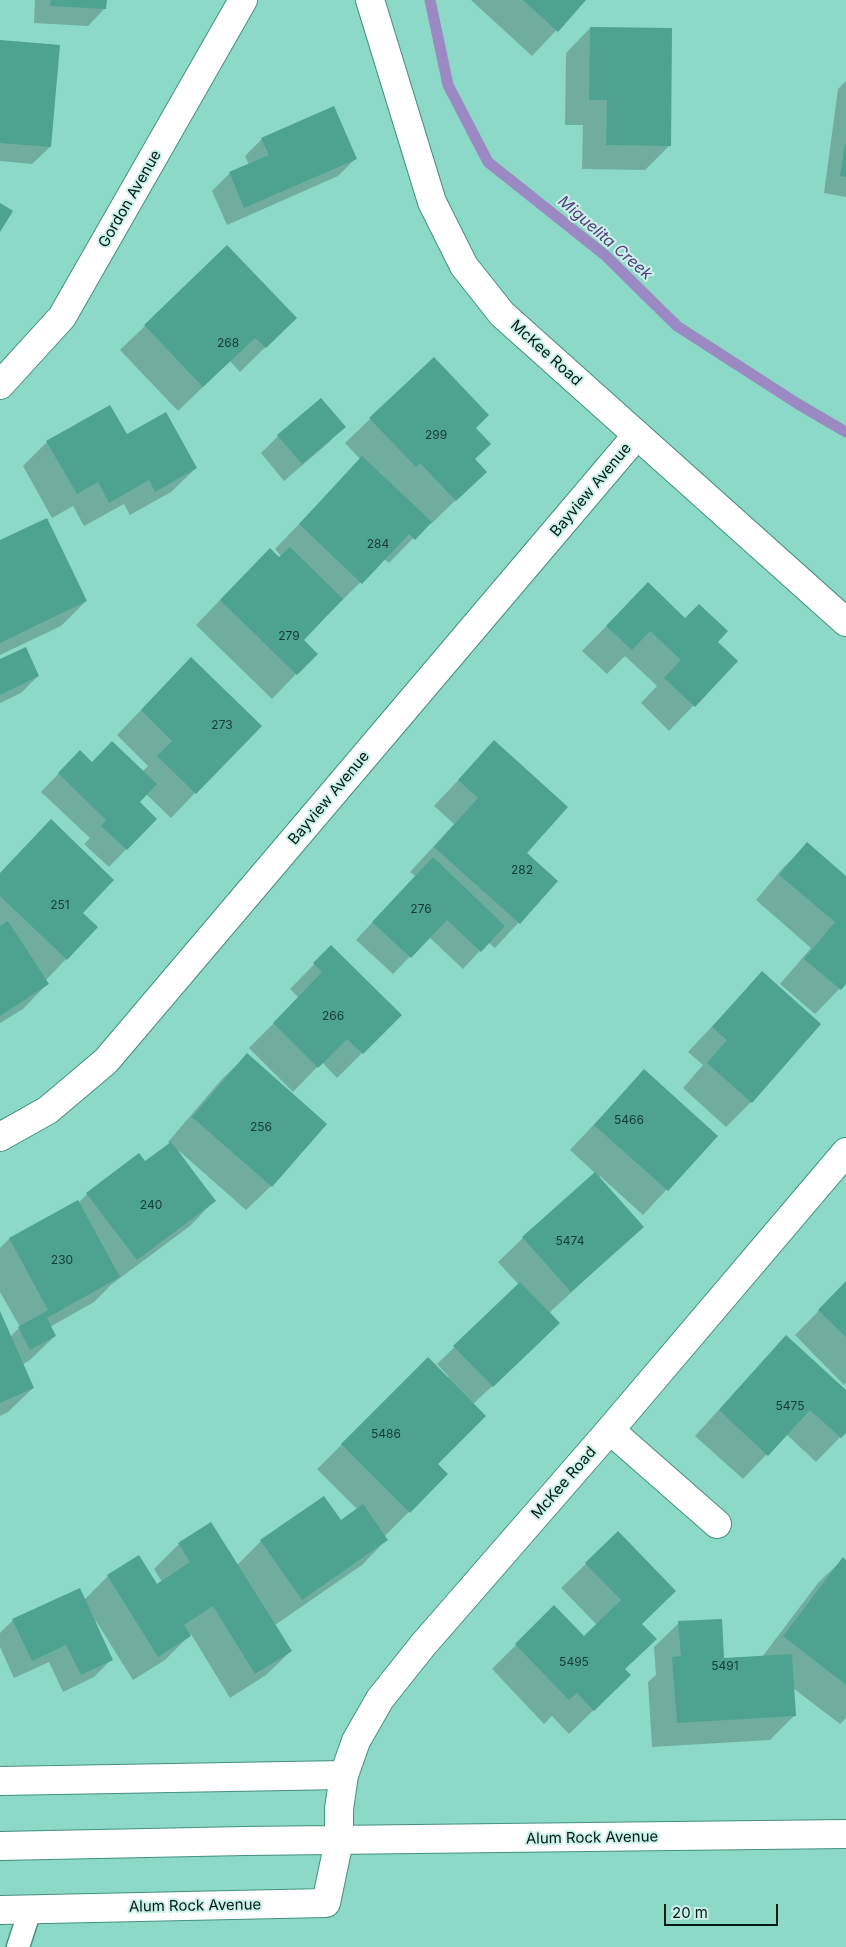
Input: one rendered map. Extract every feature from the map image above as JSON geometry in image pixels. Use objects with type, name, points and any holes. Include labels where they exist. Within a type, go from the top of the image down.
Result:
[{"type":"street","name":"Gordon Avenue","points":[[0,385],[62,317],[243,0]]},
{"type":"street","name":"McKee Road","points":[[370,0],[432,202],[464,266],[502,314],[846,622]]},
{"type":"street","name":"Bayview Avenue","points":[[0,1137],[48,1110],[106,1061],[637,435]]},
{"type":"street","name":"McKee Road","points":[[339,1840],[339,1809],[344,1775],[356,1741],[380,1699],[423,1645],[610,1430],[846,1152]]},
{"type":"street","points":[[610,1430],[717,1524]]},
{"type":"street","points":[[0,1781],[344,1775]]},
{"type":"street","name":"Alum Rock Avenue","points":[[0,1846],[846,1834]]},
{"type":"street","name":"Alum Rock Avenue","points":[[0,1910],[326,1903],[339,1840]]},
{"type":"lane","points":[[18,1947],[30,1910]]},
{"type":"building","points":[[51,0],[107,0],[106,9],[50,6]]},
{"type":"building","points":[[523,0],[586,0],[558,32]]},
{"type":"building","points":[[590,27],[672,28],[671,146],[606,145],[607,100],[589,100]]},
{"type":"building","points":[[0,40],[60,45],[51,147],[0,143]]},
{"type":"building","points":[[334,106],[357,159],[244,208],[229,172],[269,155],[261,138]]},
{"type":"building","points":[[846,145],[846,177],[840,176]]},
{"type":"building","points":[[0,203],[13,211],[0,232]]},
{"type":"building","points":[[227,245],[297,318],[266,348],[255,338],[203,387],[144,325]]},
{"type":"building","points":[[434,357],[489,415],[476,428],[491,444],[475,459],[487,472],[456,501],[420,463],[416,467],[369,418]]},
{"type":"building","points":[[321,398],[346,427],[302,464],[277,435]]},
{"type":"building","points":[[110,405],[127,434],[166,412],[197,468],[155,492],[149,480],[109,503],[98,482],[77,494],[46,441]]},
{"type":"building","points":[[362,456],[432,522],[415,540],[409,534],[362,584],[299,524]]},
{"type":"building","points":[[47,518],[87,601],[0,643],[0,540]]},
{"type":"building","points":[[290,547],[343,599],[304,640],[318,654],[297,675],[220,600],[270,548],[279,557]]},
{"type":"building","points":[[648,582],[685,618],[699,604],[728,631],[718,642],[738,661],[695,707],[664,678],[681,660],[650,631],[632,650],[606,626]]},
{"type":"building","points":[[26,647],[39,676],[0,695],[0,659]]},
{"type":"building","points":[[191,657],[262,726],[196,794],[157,756],[172,741],[141,710]]},
{"type":"building","points":[[494,740],[568,807],[527,853],[558,881],[520,924],[434,847],[478,798],[458,780]]},
{"type":"building","points":[[112,741],[157,784],[140,802],[157,819],[127,850],[101,826],[106,820],[58,773],[80,750],[92,762]]},
{"type":"building","points":[[51,819],[114,880],[83,913],[98,927],[67,960],[0,896],[0,873]]},
{"type":"building","points":[[807,842],[846,876],[846,984],[841,990],[804,959],[835,922],[779,875]]},
{"type":"building","points":[[433,857],[505,926],[481,952],[447,920],[411,958],[372,922]]},
{"type":"building","points":[[8,921],[49,984],[0,1016],[0,926]]},
{"type":"building","points":[[331,945],[402,1015],[363,1054],[347,1039],[318,1068],[273,1023],[322,972],[313,963]]},
{"type":"building","points":[[762,971],[821,1024],[752,1103],[707,1063],[727,1040],[712,1027]]},
{"type":"building","points":[[247,1053],[327,1124],[272,1187],[192,1117]]},
{"type":"building","points":[[644,1069],[718,1136],[668,1191],[594,1125]]},
{"type":"building","points":[[171,1142],[216,1201],[137,1260],[86,1193],[139,1153],[145,1161]]},
{"type":"building","points":[[595,1172],[644,1227],[571,1292],[522,1237]]},
{"type":"building","points":[[78,1200],[120,1277],[47,1318],[56,1336],[30,1350],[18,1327],[48,1310],[9,1238]]},
{"type":"building","points":[[846,1281],[846,1337],[818,1310]]},
{"type":"building","points":[[520,1282],[560,1323],[493,1387],[453,1346]]},
{"type":"building","points":[[0,1311],[34,1388],[0,1403]]},
{"type":"building","points":[[786,1335],[846,1390],[846,1433],[841,1438],[810,1410],[768,1456],[719,1410]]},
{"type":"building","points":[[428,1357],[486,1416],[438,1464],[448,1474],[410,1513],[341,1444]]},
{"type":"building","points":[[324,1496],[341,1520],[363,1504],[388,1540],[302,1600],[260,1540]]},
{"type":"building","points":[[211,1522],[292,1651],[255,1674],[213,1606],[184,1625],[191,1636],[158,1657],[107,1575],[139,1555],[157,1584],[190,1562],[178,1543]]},
{"type":"building","points":[[618,1531],[676,1591],[642,1624],[657,1639],[625,1669],[631,1675],[594,1711],[577,1693],[569,1700],[515,1644],[554,1605],[584,1636],[621,1600],[585,1563]]},
{"type":"building","points":[[843,1557],[846,1560],[846,1685],[783,1636]]},
{"type":"building","points":[[80,1588],[113,1660],[81,1675],[66,1645],[32,1661],[12,1619]]},
{"type":"building","points":[[722,1619],[724,1658],[792,1654],[796,1716],[677,1723],[672,1657],[681,1656],[678,1621]]},
{"type":"waterway","name":"Miguelita Creek","points":[[430,0],[448,85],[488,162],[606,256],[677,326],[798,404],[846,432]]}]
